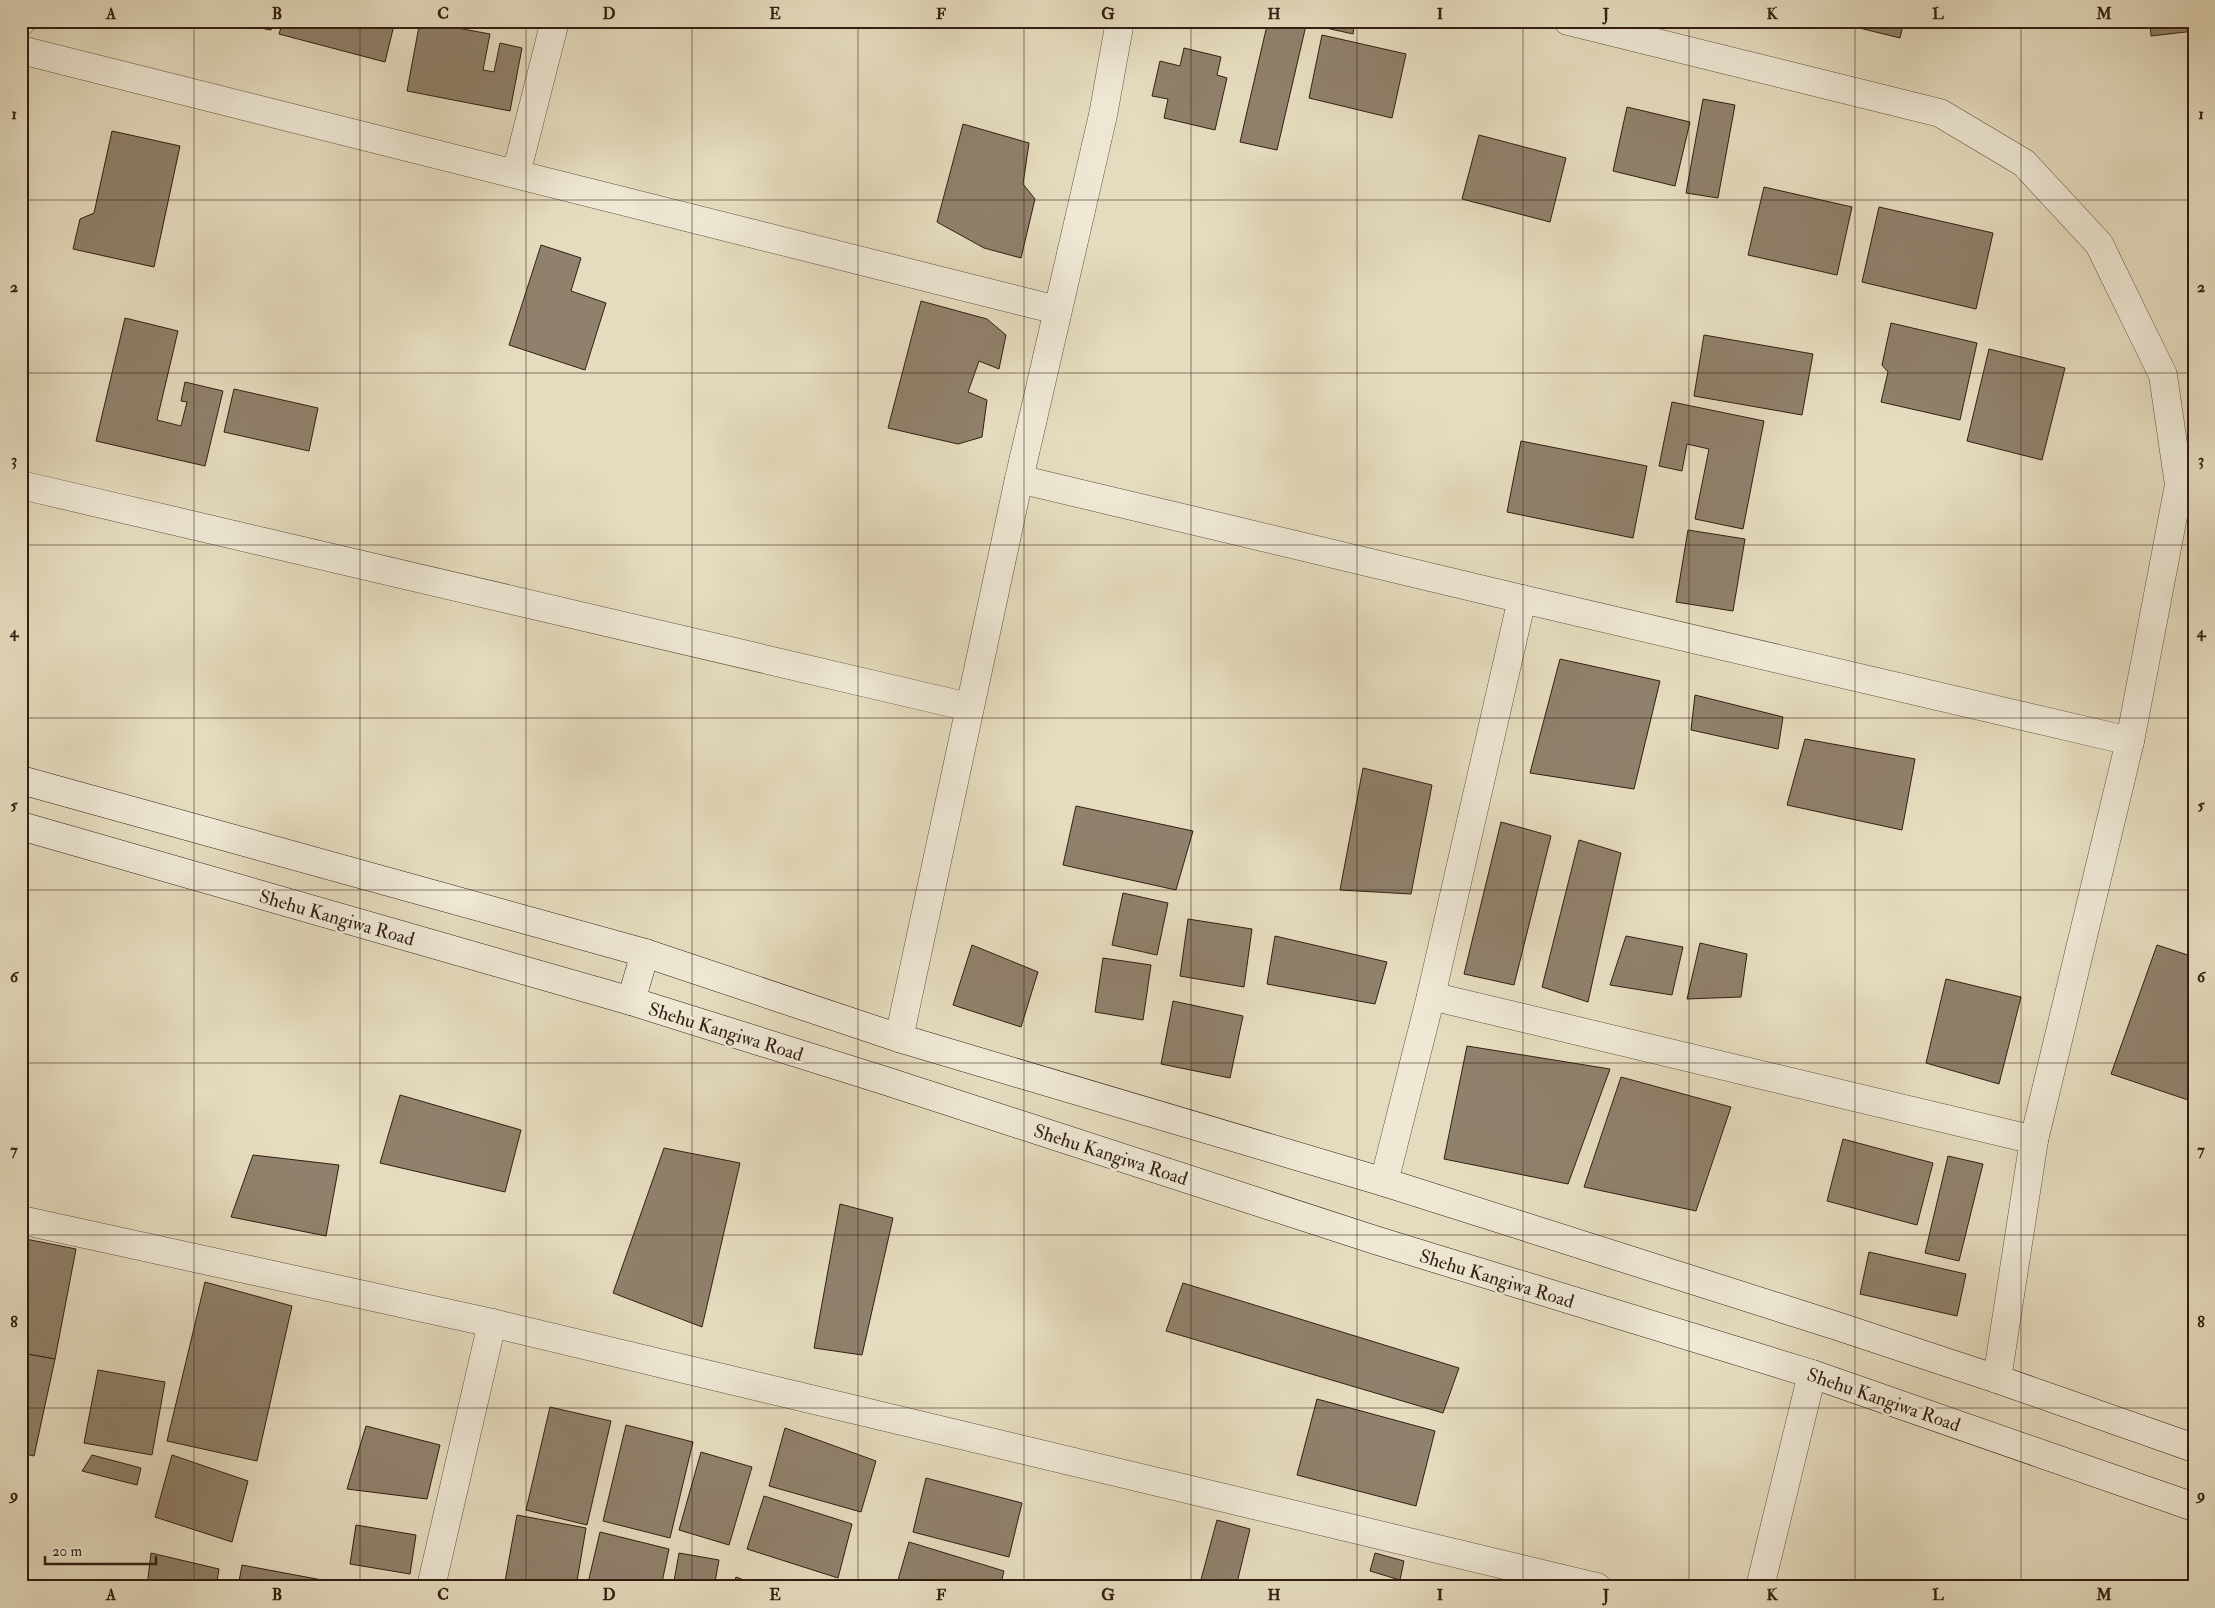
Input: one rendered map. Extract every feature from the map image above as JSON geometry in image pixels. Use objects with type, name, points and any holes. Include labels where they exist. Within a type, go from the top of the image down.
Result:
[{"type":"street","points":[[516,174],[555,21]]},
{"type":"street","points":[[899,1038],[1019,479],[1103,115],[1120,21]]},
{"type":"street","points":[[1568,21],[1645,31],[1940,113],[2024,163],[2099,244],[2163,375],[2179,484],[2130,741],[2034,1140],[1997,1379]]},
{"type":"street","points":[[21,50],[1057,310]]},
{"type":"street","points":[[1019,479],[2130,741]]},
{"type":"street","points":[[21,485],[969,707]]},
{"type":"street","points":[[1384,1182],[1431,996],[1522,599]]},
{"type":"street","points":[[21,780],[645,953],[899,1038],[1384,1182],[1997,1379],[2194,1448]]},
{"type":"street","name":"Shehu Kangiwa Road","points":[[21,826],[630,1001],[886,1080],[1375,1240],[1812,1374],[2194,1507]]},
{"type":"street","points":[[630,1001],[645,953]]},
{"type":"street","points":[[1431,996],[2034,1140]]},
{"type":"street","points":[[21,1220],[492,1323],[1597,1587]]},
{"type":"street","points":[[431,1587],[492,1323]]},
{"type":"street","points":[[1760,1587],[1812,1374]]},
{"type":"building","points":[[211,21],[231,21],[230,26]]},
{"type":"building","points":[[245,21],[273,21],[271,30],[244,25]]},
{"type":"building","points":[[283,21],[395,21],[385,62],[279,34]]},
{"type":"building","points":[[420,21],[490,34],[483,70],[494,72],[500,43],[522,48],[510,111],[407,91]]},
{"type":"building","points":[[1268,21],[1307,21],[1277,150],[1240,142]]},
{"type":"building","points":[[1327,21],[1355,21],[1353,34],[1326,28]]},
{"type":"building","points":[[1831,21],[1904,21],[1900,38]]},
{"type":"building","points":[[2150,21],[2194,21],[2194,31],[2151,36]]},
{"type":"building","points":[[1322,35],[1406,54],[1392,118],[1309,98]]},
{"type":"building","points":[[1184,48],[1221,57],[1217,75],[1227,78],[1215,130],[1164,118],[1168,99],[1152,96],[1160,61],[1180,66]]},
{"type":"building","points":[[1703,99],[1735,105],[1718,198],[1686,193]]},
{"type":"building","points":[[1627,107],[1690,122],[1675,186],[1613,171]]},
{"type":"building","points":[[963,124],[1029,143],[1023,184],[1035,199],[1021,258],[984,248],[937,222]]},
{"type":"building","points":[[112,131],[180,146],[154,267],[73,249],[80,219],[94,213]]},
{"type":"building","points":[[1479,135],[1566,158],[1550,222],[1462,199]]},
{"type":"building","points":[[1764,187],[1852,207],[1837,275],[1748,255]]},
{"type":"building","points":[[1879,207],[1993,233],[1976,309],[1862,282]]},
{"type":"building","points":[[541,245],[581,258],[571,291],[606,303],[585,370],[509,345]]},
{"type":"building","points":[[921,301],[987,319],[1006,335],[999,369],[979,361],[968,392],[987,400],[982,437],[958,444],[888,428]]},
{"type":"building","points":[[125,318],[178,331],[157,420],[181,426],[187,402],[181,401],[185,382],[223,391],[205,466],[96,441]]},
{"type":"building","points":[[1891,323],[1977,343],[1960,420],[1881,402],[1888,372],[1882,365]]},
{"type":"building","points":[[1704,335],[1813,354],[1802,415],[1694,396]]},
{"type":"building","points":[[1989,349],[2065,368],[2042,460],[1967,441]]},
{"type":"building","points":[[234,389],[318,408],[309,451],[224,432]]},
{"type":"building","points":[[1672,402],[1764,421],[1743,529],[1695,519],[1709,449],[1687,444],[1682,471],[1659,466]]},
{"type":"building","points":[[1521,441],[1647,466],[1633,538],[1507,512]]},
{"type":"building","points":[[1688,530],[1745,539],[1733,611],[1676,602]]},
{"type":"building","points":[[1560,659],[1660,681],[1634,789],[1530,773]]},
{"type":"building","points":[[1695,695],[1783,717],[1778,749],[1691,730]]},
{"type":"building","points":[[1805,739],[1915,759],[1902,830],[1787,805]]},
{"type":"building","points":[[1363,768],[1432,785],[1411,894],[1340,890]]},
{"type":"building","points":[[1076,806],[1193,831],[1176,890],[1063,865]]},
{"type":"building","points":[[1501,822],[1551,836],[1514,985],[1464,974]]},
{"type":"building","points":[[1579,840],[1621,853],[1588,1002],[1542,987]]},
{"type":"building","points":[[1123,893],[1168,903],[1157,955],[1112,945]]},
{"type":"building","points":[[1188,919],[1252,929],[1244,987],[1180,976]]},
{"type":"building","points":[[1275,936],[1387,962],[1375,1004],[1267,984]]},
{"type":"building","points":[[1626,936],[1683,947],[1672,995],[1610,985]]},
{"type":"building","points":[[1700,943],[1747,954],[1741,997],[1687,999]]},
{"type":"building","points":[[972,945],[1038,972],[1021,1027],[953,1005]]},
{"type":"building","points":[[2157,945],[2194,957],[2194,1102],[2111,1074]]},
{"type":"building","points":[[1103,958],[1151,965],[1143,1020],[1095,1012]]},
{"type":"building","points":[[1946,979],[2021,997],[1999,1084],[1926,1063]]},
{"type":"building","points":[[1173,1001],[1243,1016],[1230,1078],[1161,1064]]},
{"type":"building","points":[[1467,1046],[1610,1069],[1568,1184],[1444,1159]]},
{"type":"building","points":[[1621,1077],[1731,1107],[1696,1211],[1584,1187]]},
{"type":"building","points":[[400,1095],[521,1130],[505,1192],[380,1163]]},
{"type":"building","points":[[1843,1139],[1933,1163],[1917,1225],[1827,1201]]},
{"type":"building","points":[[664,1148],[740,1163],[702,1327],[613,1293]]},
{"type":"building","points":[[253,1155],[339,1165],[326,1236],[231,1217]]},
{"type":"building","points":[[1948,1156],[1983,1164],[1959,1261],[1925,1253]]},
{"type":"building","points":[[840,1204],[893,1218],[862,1355],[814,1348]]},
{"type":"building","points":[[21,1238],[76,1249],[55,1359],[21,1353]]},
{"type":"building","points":[[1869,1252],[1966,1274],[1957,1316],[1860,1294]]},
{"type":"building","points":[[205,1282],[292,1306],[257,1461],[167,1441]]},
{"type":"building","points":[[1183,1283],[1459,1368],[1443,1413],[1166,1331]]},
{"type":"building","points":[[21,1353],[55,1359],[34,1456],[21,1453]]},
{"type":"building","points":[[98,1370],[165,1382],[152,1455],[84,1443]]},
{"type":"building","points":[[1317,1399],[1435,1431],[1416,1506],[1297,1475]]},
{"type":"building","points":[[550,1407],[611,1421],[587,1525],[526,1510]]},
{"type":"building","points":[[626,1425],[693,1442],[670,1538],[603,1521]]},
{"type":"building","points":[[366,1426],[440,1445],[427,1499],[347,1489]]},
{"type":"building","points":[[785,1428],[876,1461],[861,1512],[769,1486]]},
{"type":"building","points":[[701,1452],[752,1467],[729,1545],[679,1530]]},
{"type":"building","points":[[92,1455],[141,1468],[137,1485],[82,1471]]},
{"type":"building","points":[[172,1455],[248,1481],[232,1542],[155,1517]]},
{"type":"building","points":[[926,1478],[1022,1503],[1009,1557],[913,1532]]},
{"type":"building","points":[[764,1496],[852,1524],[838,1578],[747,1549]]},
{"type":"building","points":[[517,1515],[586,1528],[576,1587],[504,1587]]},
{"type":"building","points":[[1217,1520],[1250,1529],[1236,1587],[1199,1587]]},
{"type":"building","points":[[356,1525],[416,1535],[410,1574],[350,1564]]},
{"type":"building","points":[[600,1532],[669,1549],[661,1587],[587,1587]]},
{"type":"building","points":[[909,1542],[1004,1571],[1000,1587],[896,1587]]},
{"type":"building","points":[[151,1553],[219,1569],[216,1587],[147,1587]]},
{"type":"building","points":[[679,1553],[719,1560],[714,1587],[673,1587]]},
{"type":"building","points":[[1375,1553],[1404,1561],[1400,1580],[1370,1571]]},
{"type":"building","points":[[242,1565],[322,1580],[321,1587],[238,1587]]},
{"type":"building","points":[[736,1577],[762,1587],[733,1587]]},
{"type":"building","points":[[1368,1580],[1389,1587],[1367,1587]]}]
